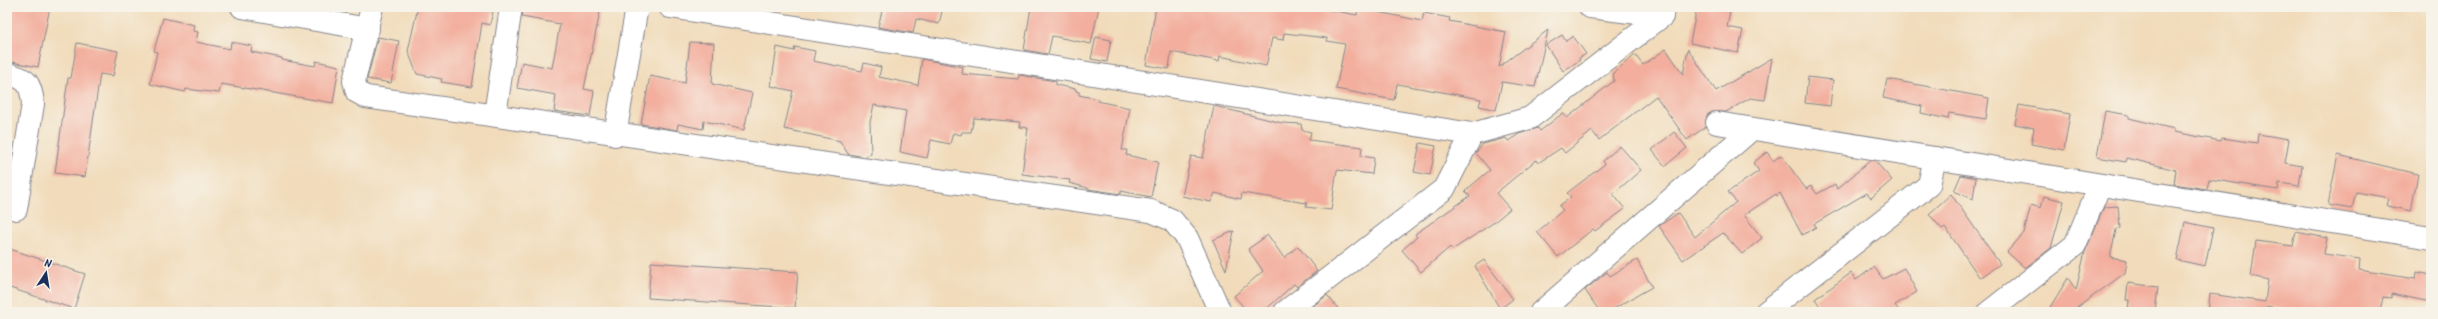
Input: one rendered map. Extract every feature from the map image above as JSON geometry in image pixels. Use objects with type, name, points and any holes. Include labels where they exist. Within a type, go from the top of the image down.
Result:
[{"type":"street","points":[[242,7],[368,29]]},
{"type":"street","points":[[372,7],[368,29],[354,81],[357,92],[366,97],[495,115],[615,135],[1151,211],[1172,220],[1188,238],[1220,312]]},
{"type":"street","points":[[495,115],[511,7]]},
{"type":"street","points":[[615,135],[637,7]]},
{"type":"street","points":[[670,7],[1472,134],[1530,118],[1663,11]]},
{"type":"street","points":[[1590,7],[1663,11]]},
{"type":"street","points":[[7,74],[21,77],[31,88],[33,104],[16,209]]},
{"type":"street","points":[[1717,123],[2431,238]]},
{"type":"street","points":[[1541,312],[1752,129]]},
{"type":"street","points":[[1285,312],[1444,189],[1472,134]]},
{"type":"street","points":[[1766,312],[1929,185],[1935,158]]},
{"type":"street","points":[[1989,312],[2075,245],[2100,185]]},
{"type":"building","points":[[7,7],[50,7],[38,67],[7,61]]},
{"type":"building","points":[[418,7],[494,7],[490,25],[482,23],[472,87],[441,82],[442,79],[417,74],[408,51]]},
{"type":"building","points":[[523,7],[601,7],[584,89],[594,91],[590,116],[554,111],[556,95],[517,88],[522,62],[552,68],[560,24],[522,17]]},
{"type":"building","points":[[883,7],[943,7],[939,24],[916,19],[913,33],[878,27]]},
{"type":"building","points":[[1031,7],[1099,7],[1091,44],[1052,36],[1048,54],[1024,50]]},
{"type":"building","points":[[1156,7],[1314,7],[1357,15],[1358,8],[1422,21],[1424,13],[1450,18],[1449,21],[1506,32],[1499,67],[1548,30],[1535,87],[1502,82],[1496,110],[1479,106],[1481,99],[1397,84],[1394,100],[1336,89],[1345,44],[1327,41],[1327,38],[1284,33],[1283,40],[1272,38],[1266,66],[1220,56],[1219,61],[1171,52],[1169,69],[1146,65]]},
{"type":"building","points":[[1697,7],[1731,7],[1727,27],[1743,30],[1738,53],[1690,43]]},
{"type":"building","points":[[163,18],[194,25],[193,31],[198,32],[196,42],[230,49],[231,42],[252,46],[251,52],[282,58],[282,60],[315,66],[316,61],[339,66],[333,103],[221,84],[219,93],[186,89],[185,92],[150,84],[157,52],[154,51]]},
{"type":"building","points":[[1562,35],[1566,41],[1573,36],[1586,54],[1579,58],[1580,60],[1563,71],[1546,45]]},
{"type":"building","points":[[378,37],[399,41],[391,83],[367,79]]},
{"type":"building","points":[[1096,37],[1111,40],[1107,62],[1091,59]]},
{"type":"building","points":[[690,42],[714,43],[712,84],[752,93],[744,130],[704,121],[703,129],[678,124],[677,130],[641,124],[650,76],[685,83]]},
{"type":"building","points":[[77,43],[118,51],[113,76],[100,74],[85,177],[55,173],[68,78],[71,78]]},
{"type":"building","points":[[777,47],[794,51],[795,47],[815,51],[813,61],[862,71],[864,63],[881,67],[879,77],[918,85],[922,59],[963,67],[962,74],[1018,79],[1019,75],[1056,81],[1056,85],[1076,89],[1076,91],[1079,92],[1079,95],[1098,99],[1097,101],[1130,108],[1122,150],[1127,150],[1126,155],[1158,162],[1151,197],[1121,191],[1121,194],[1088,189],[1069,183],[1070,180],[1022,174],[1028,128],[1019,127],[1020,122],[974,118],[971,132],[962,132],[961,135],[953,133],[950,144],[931,140],[927,158],[900,152],[906,111],[874,105],[870,122],[871,153],[866,157],[848,154],[840,141],[784,129],[793,91],[771,86]]},
{"type":"building","points":[[1666,49],[1683,74],[1688,49],[1716,91],[1772,58],[1765,100],[1750,98],[1726,112],[1712,112],[1707,115],[1705,127],[1687,140],[1656,96],[1599,140],[1592,131],[1565,153],[1561,148],[1538,163],[1536,160],[1496,193],[1510,209],[1493,223],[1452,250],[1450,247],[1421,272],[1402,250],[1417,237],[1415,234],[1470,196],[1465,191],[1490,170],[1476,153],[1483,144],[1506,138],[1508,141],[1519,134],[1538,128],[1540,131],[1563,113],[1567,118],[1614,81],[1613,73],[1635,55],[1643,65]]},
{"type":"building","points":[[1808,77],[1833,80],[1830,106],[1805,103]]},
{"type":"building","points":[[1887,79],[1989,98],[1986,119],[1949,113],[1948,119],[1921,113],[1922,106],[1883,98]]},
{"type":"building","points":[[2019,105],[2070,114],[2064,150],[2031,144],[2034,128],[2015,124]]},
{"type":"building","points":[[1214,106],[1282,123],[1301,124],[1302,130],[1311,132],[1309,140],[1362,147],[1361,156],[1374,158],[1372,174],[1337,170],[1331,210],[1306,207],[1307,203],[1242,193],[1241,199],[1215,193],[1211,202],[1182,196],[1191,156],[1203,158]]},
{"type":"building","points":[[2105,111],[2129,115],[2129,118],[2174,129],[2174,132],[2221,141],[2222,138],[2257,143],[2258,134],[2289,139],[2285,163],[2302,166],[2299,186],[2279,183],[2278,190],[2209,179],[2207,189],[2174,184],[2176,170],[2127,158],[2126,162],[2097,157]]},
{"type":"building","points":[[1674,132],[1687,148],[1665,166],[1652,150]]},
{"type":"building","points":[[1420,143],[1436,146],[1430,175],[1414,172]]},
{"type":"building","points":[[1620,146],[1641,170],[1613,194],[1625,209],[1595,231],[1593,229],[1558,257],[1537,232],[1563,210],[1559,206],[1571,197],[1567,193],[1605,164],[1603,161]]},
{"type":"building","points":[[1767,152],[1773,161],[1781,155],[1806,189],[1811,186],[1817,194],[1835,184],[1837,189],[1871,160],[1875,161],[1892,180],[1871,198],[1867,193],[1814,224],[1816,227],[1802,235],[1780,193],[1777,196],[1776,194],[1744,215],[1762,238],[1742,254],[1723,233],[1683,260],[1659,226],[1678,213],[1695,237],[1736,202],[1728,192],[1759,171],[1753,163]]},
{"type":"building","points":[[2338,155],[2418,174],[2411,211],[2387,206],[2389,198],[2356,192],[2352,209],[2328,205]]},
{"type":"building","points":[[1961,175],[1976,178],[1973,199],[1954,191]]},
{"type":"building","points":[[1951,194],[2000,264],[1980,278],[1945,227],[1942,229],[1929,214]]},
{"type":"building","points":[[2044,196],[2064,201],[2051,248],[2025,268],[2007,252],[2024,233],[2031,205],[2041,208]]},
{"type":"building","points":[[2118,206],[2120,228],[2116,230],[2110,257],[2127,260],[2125,273],[2071,312],[2047,312],[2068,278],[2076,290],[2085,252],[2104,207]]},
{"type":"building","points":[[2185,222],[2213,228],[2205,266],[2177,260]]},
{"type":"building","points":[[1234,231],[1226,270],[1213,240]]},
{"type":"building","points":[[2296,232],[2327,238],[2324,254],[2360,259],[2359,270],[2416,279],[2417,272],[2431,275],[2431,302],[2391,294],[2391,298],[2383,297],[2380,312],[2296,312],[2267,306],[2267,312],[2208,312],[2210,294],[2265,302],[2268,280],[2251,276],[2256,241],[2293,246]]},
{"type":"building","points":[[1268,235],[1284,258],[1298,246],[1317,271],[1297,287],[1294,284],[1263,312],[1248,312],[1234,296],[1263,271],[1248,249]]},
{"type":"building","points":[[7,248],[85,274],[74,309],[7,287]]},
{"type":"building","points":[[1484,260],[1513,299],[1500,309],[1475,266]]},
{"type":"building","points":[[1637,260],[1652,287],[1608,312],[1600,312],[1585,290],[1607,272],[1610,276]]},
{"type":"building","points":[[651,262],[798,272],[795,308],[648,298]]},
{"type":"building","points":[[1874,267],[1883,279],[1904,268],[1917,292],[1895,305],[1900,312],[1824,312],[1815,299],[1851,273],[1856,280]]},
{"type":"building","points":[[2128,283],[2158,287],[2155,312],[2128,312],[2129,300],[2126,300]]},
{"type":"building","points":[[1327,295],[1341,312],[1316,312],[1312,307]]}]
